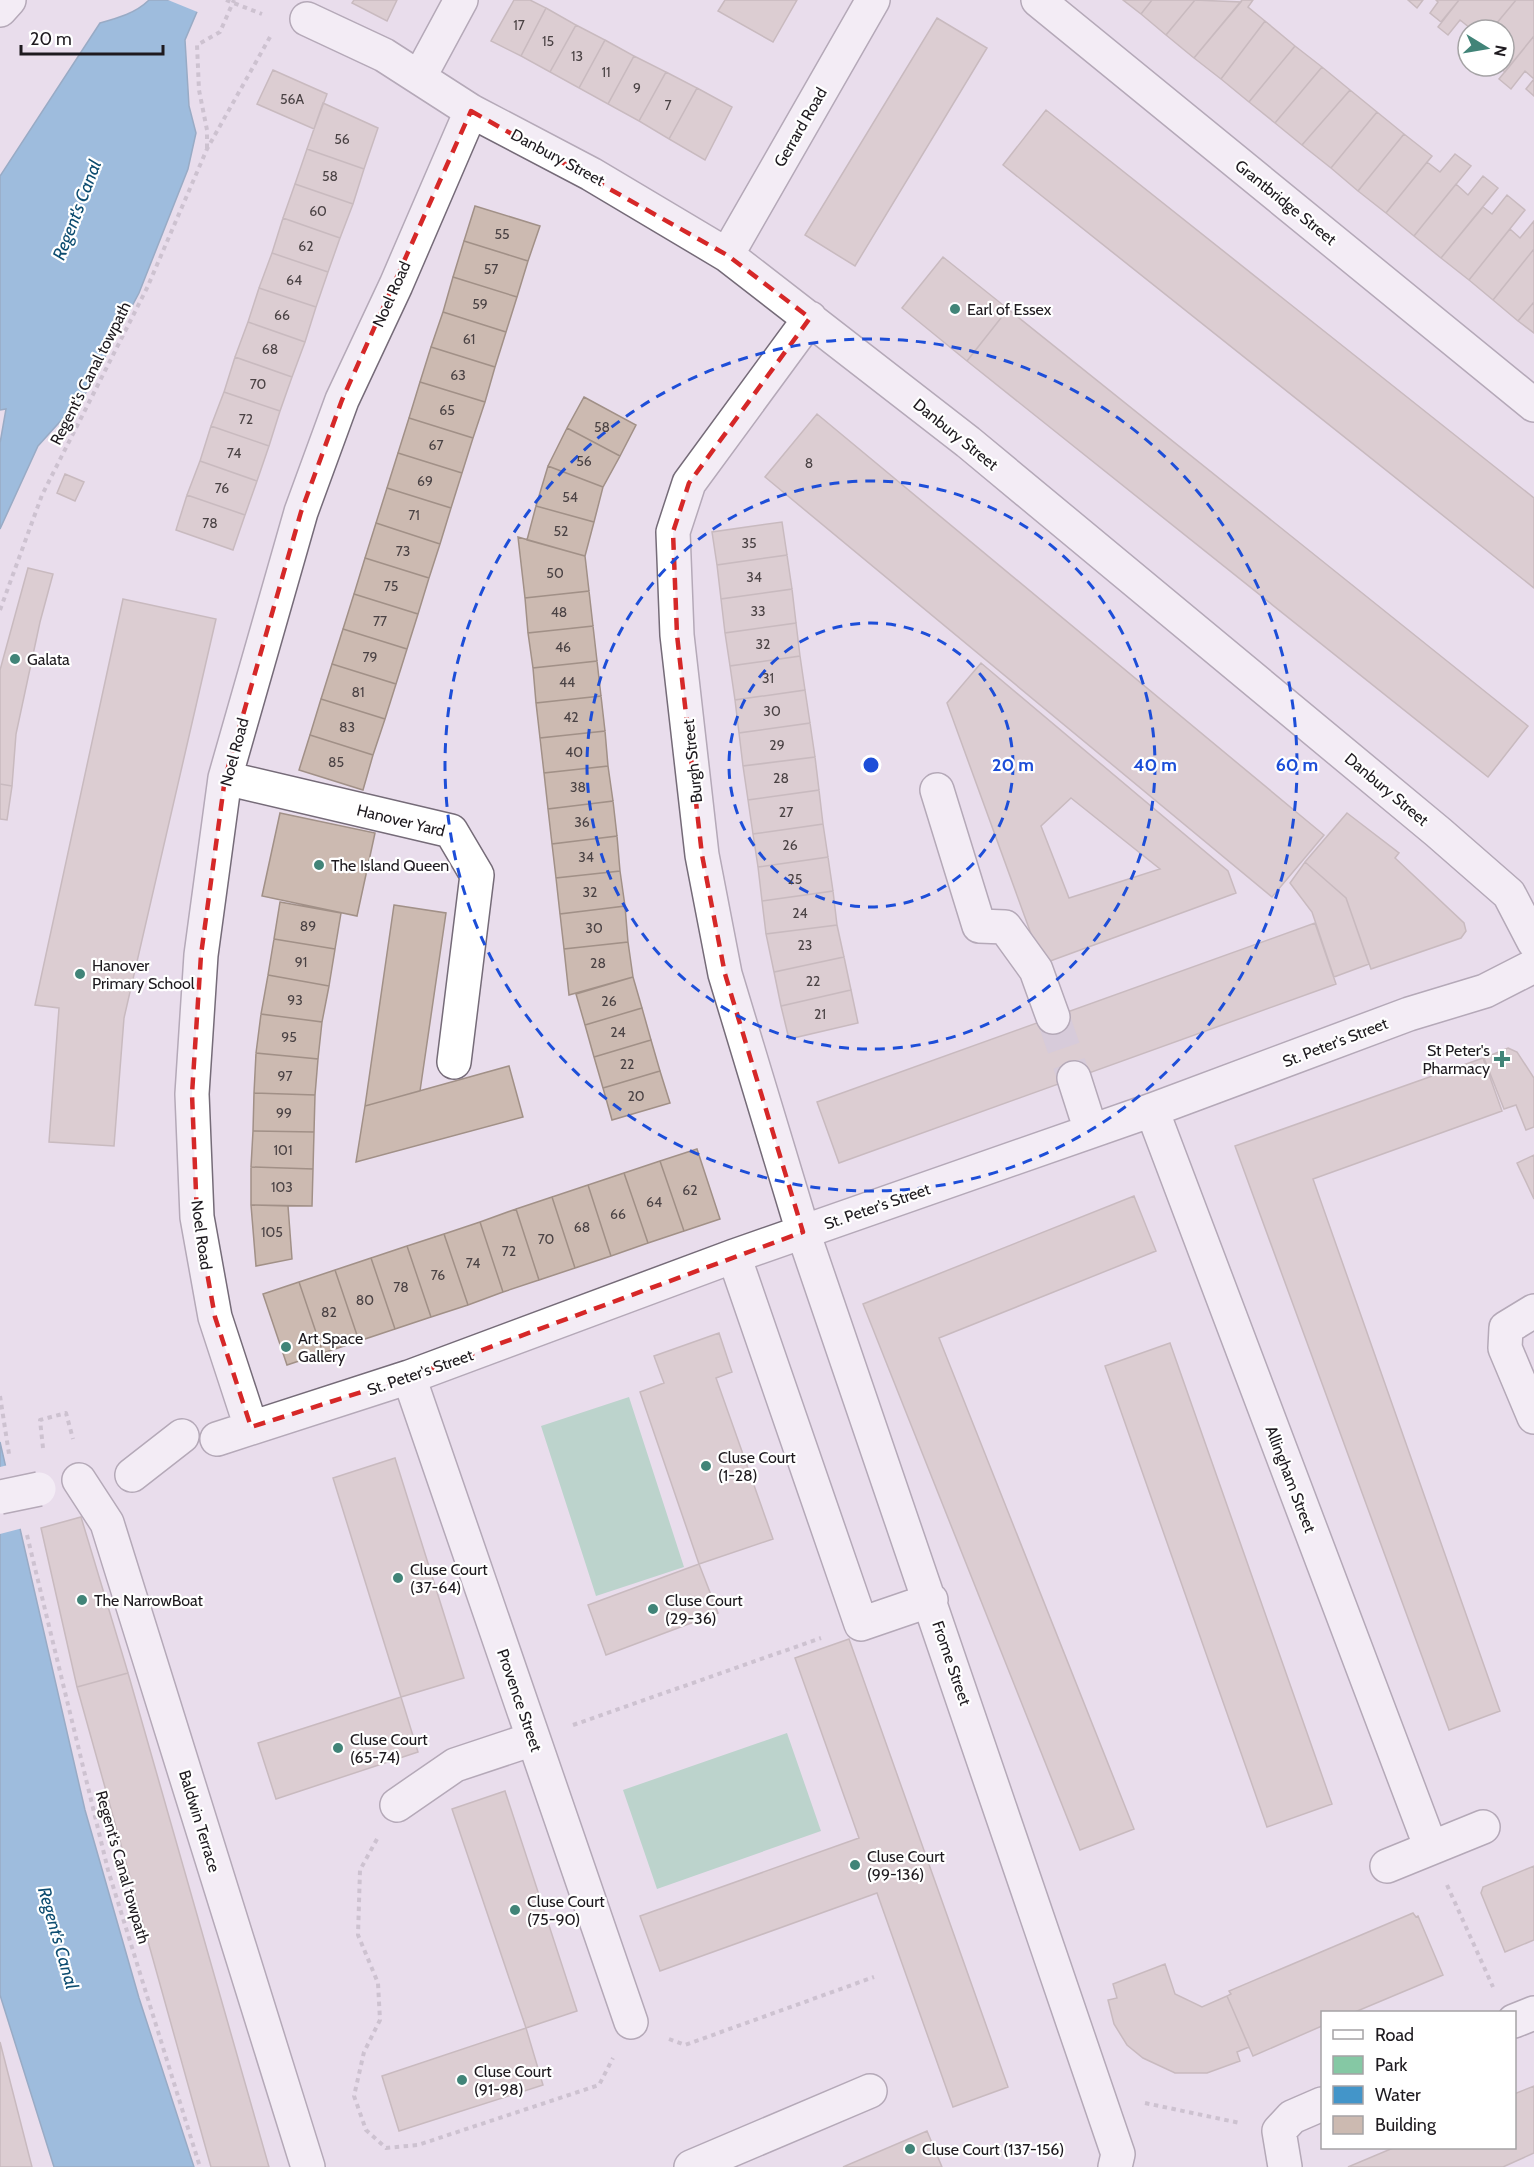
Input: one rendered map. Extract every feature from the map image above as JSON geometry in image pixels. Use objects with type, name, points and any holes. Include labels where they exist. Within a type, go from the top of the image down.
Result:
[{"type":"street","points":[[0,10],[9,0]]},
{"type":"street","points":[[420,76],[461,0]]},
{"type":"street","name":"Gerrard Road","points":[[727,255],[873,0]]},
{"type":"street","name":"Grantbridge Street","points":[[1038,0],[1534,405]]},
{"type":"street","name":"Danbury Street","points":[[307,19],[384,55],[420,76],[471,111],[591,174],[727,255],[968,442],[1438,832],[1509,894],[1534,942]]},
{"type":"street","name":"Noel Road","points":[[251,1428],[215,1317],[197,1217],[192,1094],[200,967],[225,778],[301,512],[334,422],[471,111]]},
{"type":"street","name":"Burgh Street","points":[[803,1232],[725,974],[702,855],[677,635],[673,532],[689,483],[810,318]]},
{"type":"street","name":"Hanover Yard","points":[[225,778],[451,831],[477,875],[454,1062]]},
{"type":"street","points":[[937,790],[979,926],[1005,927],[1036,970],[1053,1017]]},
{"type":"street","name":"St. Peter's Street","points":[[217,1439],[409,1377],[734,1256],[1152,1110],[1409,1014],[1485,991],[1534,966]]},
{"type":"street","points":[[1074,1078],[1091,1131]]},
{"type":"street","name":"Allingham Street","points":[[1152,1110],[1437,1862]]},
{"type":"street","name":"Frome Street","points":[[803,1232],[931,1600],[1118,2154],[1114,2167]]},
{"type":"street","points":[[734,1256],[861,1624],[931,1600]]},
{"type":"street","points":[[1534,1311],[1506,1328],[1504,1348],[1534,1417]]},
{"type":"street","name":"Provence Street","points":[[409,1377],[631,2022]]},
{"type":"street","points":[[0,1497],[104,1477],[182,1436]]},
{"type":"street","name":"Baldwin Terrace","points":[[104,1477],[107,1523],[308,2167]]},
{"type":"street","points":[[397,1805],[455,1765],[533,1739]]},
{"type":"street","points":[[1387,1866],[1437,1862],[1483,1827]]},
{"type":"street","points":[[1516,2021],[1534,2013]]},
{"type":"street","points":[[692,2167],[870,2091]]},
{"type":"street","points":[[1285,2167],[1279,2131],[1292,2117],[1321,2105]]},
{"type":"path","points":[[226,0],[262,14]]},
{"type":"path","name":"Regent's Canal towpath","points":[[207,149],[207,130],[200,90],[197,45],[220,32],[234,0]]},
{"type":"path","name":"Regent's Canal towpath","points":[[0,610],[42,495],[147,288],[207,149],[265,45]]},
{"type":"path","points":[[0,1396],[9,1457]]},
{"type":"path","points":[[44,1454],[40,1420],[66,1413],[73,1440]]},
{"type":"path","name":"Regent's Canal towpath","points":[[34,1570],[108,1870],[200,2167]]},
{"type":"path","points":[[533,1739],[861,1624]]},
{"type":"path","points":[[397,1805],[360,1870],[358,1935],[378,1983],[380,2020],[364,2052],[354,2096],[366,2130],[386,2148],[418,2145],[599,2085],[631,2022],[685,2046],[874,1977]]},
{"type":"path","points":[[1437,1862],[1495,1993]]},
{"type":"path","points":[[1136,2102],[1279,2131]]},
{"type":"highlighted area","points":[[471,111],[727,255],[810,318],[689,483],[673,532],[677,635],[702,855],[725,974],[803,1232],[409,1377],[251,1427],[215,1317],[197,1217],[192,1094],[201,955],[225,778],[301,512],[342,400]]},
{"type":"green space","points":[[629,1397],[684,1567],[596,1596],[541,1426]]},
{"type":"green space","points":[[787,1733],[821,1831],[657,1889],[623,1790]]},
{"type":"water","name":"Regent's Canal","points":[[149,0],[202,0],[185,40],[189,106],[196,133],[188,169],[139,293],[85,394],[38,446],[0,529],[0,443],[6,409],[0,410],[0,176],[100,23],[133,12]]},
{"type":"water","name":"Regent's Canal","points":[[0,1442],[85,1810],[139,1998],[194,2167],[54,2167],[0,1995]]},
{"type":"pier","points":[[168,0],[205,0],[200,13]]},
{"type":"pier","points":[[8,1465],[23,1528],[0,1534],[0,1467]]},
{"type":"building","points":[[354,0],[397,0],[387,21],[352,3]]},
{"type":"building","points":[[514,0],[530,0],[546,8],[521,56],[491,41]]},
{"type":"building","points":[[725,0],[797,0],[773,42],[718,11]]},
{"type":"building","points":[[1123,0],[1152,0],[1141,14]]},
{"type":"building","points":[[1152,0],[1195,0],[1166,35],[1141,14]]},
{"type":"building","points":[[1195,0],[1241,2],[1194,58],[1166,35]]},
{"type":"building","points":[[1242,0],[1253,0],[1248,7],[1265,21],[1221,79],[1194,58]]},
{"type":"building","points":[[1408,0],[1423,0],[1417,8]]},
{"type":"building","points":[[1436,0],[1459,0],[1441,22],[1430,13],[1438,2]]},
{"type":"building","points":[[1459,0],[1516,0],[1501,18],[1456,18],[1456,25],[1448,35],[1438,27]]},
{"type":"building","points":[[1516,0],[1534,0],[1534,36],[1516,58],[1516,18],[1501,18]]},
{"type":"building","points":[[546,8],[576,25],[550,72],[521,56]]},
{"type":"building","points":[[937,18],[987,48],[855,266],[805,235]]},
{"type":"building","points":[[1265,21],[1295,46],[1249,102],[1221,79]]},
{"type":"building","points":[[576,25],[605,40],[579,88],[550,72]]},
{"type":"building","points":[[1534,36],[1534,79],[1525,71],[1511,89],[1499,79],[1516,78],[1516,58]]},
{"type":"building","points":[[605,40],[634,56],[608,104],[579,88]]},
{"type":"building","points":[[1295,46],[1322,67],[1275,123],[1249,102]]},
{"type":"building","points":[[634,56],[666,72],[639,121],[608,104]]},
{"type":"building","points":[[1322,67],[1350,90],[1302,145],[1275,123]]},
{"type":"building","points":[[273,70],[327,94],[314,129],[257,104]]},
{"type":"building","points":[[666,72],[697,88],[669,139],[639,121]]},
{"type":"building","points":[[1534,79],[1534,96],[1526,89]]},
{"type":"building","points":[[697,88],[732,107],[705,160],[669,139]]},
{"type":"building","points":[[1350,90],[1377,112],[1331,168],[1302,145]]},
{"type":"building","points":[[323,103],[378,128],[364,169],[307,149]]},
{"type":"building","points":[[1046,110],[1534,498],[1534,588],[1003,165]]},
{"type":"building","points":[[1377,112],[1404,134],[1358,191],[1331,168]]},
{"type":"building","points":[[1404,134],[1432,156],[1386,213],[1358,191]]},
{"type":"building","points":[[307,149],[364,169],[353,204],[295,184]]},
{"type":"building","points":[[1455,154],[1471,166],[1414,236],[1386,213],[1427,162],[1440,172]]},
{"type":"building","points":[[1483,176],[1498,188],[1441,258],[1414,236],[1456,184],[1468,195]]},
{"type":"building","points":[[295,184],[353,204],[340,238],[283,218]]},
{"type":"building","points":[[1507,195],[1525,210],[1469,280],[1441,258],[1483,207],[1492,214]]},
{"type":"building","points":[[475,206],[540,226],[528,261],[464,241]]},
{"type":"building","points":[[283,218],[340,238],[328,272],[272,253]]},
{"type":"building","points":[[1534,221],[1534,249],[1493,300],[1469,280],[1510,229],[1520,238]]},
{"type":"building","points":[[464,241],[528,261],[517,297],[453,277]]},
{"type":"building","points":[[1534,249],[1534,302],[1518,321],[1493,300]]},
{"type":"building","points":[[272,253],[328,272],[316,307],[259,288]]},
{"type":"building","name":"Earl of Essex","points":[[943,257],[1008,309],[967,361],[902,308]]},
{"type":"building","points":[[453,277],[517,297],[506,332],[443,312]]},
{"type":"building","points":[[259,288],[316,307],[305,342],[248,322]]},
{"type":"building","points":[[1534,302],[1534,333],[1518,321]]},
{"type":"building","points":[[1008,309],[1528,726],[1488,777],[967,361]]},
{"type":"building","points":[[443,312],[506,332],[495,367],[431,347]]},
{"type":"building","points":[[248,322],[305,342],[292,377],[235,357]]},
{"type":"building","points":[[431,347],[495,367],[485,402],[420,382]]},
{"type":"building","points":[[235,357],[292,377],[280,411],[224,392]]},
{"type":"building","points":[[420,382],[485,402],[473,438],[409,418]]},
{"type":"building","points":[[224,392],[280,411],[269,446],[211,426]]},
{"type":"building","points":[[584,397],[636,425],[620,456],[567,428]]},
{"type":"building","points":[[817,414],[1324,835],[1272,897],[765,477]]},
{"type":"building","points":[[409,418],[473,438],[462,473],[398,453]]},
{"type":"building","points":[[211,426],[269,446],[257,481],[200,461]]},
{"type":"building","points":[[567,428],[620,456],[603,487],[548,466]]},
{"type":"building","points":[[398,453],[462,473],[451,508],[387,488]]},
{"type":"building","points":[[200,461],[257,481],[245,515],[187,495]]},
{"type":"building","points":[[548,466],[603,487],[594,522],[536,506]]},
{"type":"building","points":[[65,474],[84,482],[75,501],[57,493]]},
{"type":"building","points":[[387,488],[451,508],[440,544],[376,523]]},
{"type":"building","points":[[187,495],[245,515],[233,550],[176,530]]},
{"type":"building","points":[[536,506],[594,522],[585,556],[527,540]]},
{"type":"building","points":[[782,522],[787,555],[717,565],[712,532]]},
{"type":"building","points":[[376,523],[440,544],[429,578],[365,558]]},
{"type":"building","points":[[518,537],[585,556],[589,591],[525,598]]},
{"type":"building","points":[[787,555],[792,589],[721,599],[717,565]]},
{"type":"building","points":[[365,558],[429,578],[418,614],[354,594]]},
{"type":"building","points":[[28,568],[53,574],[40,622],[16,734],[12,786],[0,784],[0,670]]},
{"type":"building","points":[[792,589],[796,623],[725,633],[721,599]]},
{"type":"building","points":[[589,591],[593,626],[528,633],[525,598]]},
{"type":"building","points":[[354,594],[418,614],[407,649],[343,629]]},
{"type":"building","points":[[123,599],[216,619],[124,1018],[114,1146],[49,1142],[59,1008],[35,1005]]},
{"type":"building","points":[[796,623],[800,656],[730,666],[725,633]]},
{"type":"building","points":[[593,626],[597,661],[533,668],[528,633]]},
{"type":"building","points":[[343,629],[407,649],[396,684],[332,664]]},
{"type":"building","points":[[800,656],[805,690],[735,700],[730,666]]},
{"type":"building","points":[[597,661],[601,696],[536,703],[533,668]]},
{"type":"building","points":[[981,663],[1228,871],[1236,893],[1042,964],[947,703]],"holes":[[[1071,798],[1160,869],[1069,898],[1041,826]]]},
{"type":"building","points":[[332,664],[396,684],[385,719],[321,699]]},
{"type":"building","points":[[805,690],[810,723],[739,733],[735,700]]},
{"type":"building","points":[[601,696],[605,731],[540,738],[536,703]]},
{"type":"building","points":[[321,699],[385,719],[373,755],[310,735]]},
{"type":"building","points":[[810,723],[815,757],[743,766],[739,733]]},
{"type":"building","points":[[605,731],[608,766],[544,773],[540,738]]},
{"type":"building","points":[[310,735],[373,755],[363,790],[299,770]]},
{"type":"building","points":[[815,757],[819,790],[748,800],[743,766]]},
{"type":"building","points":[[608,766],[613,801],[548,809],[544,773]]},
{"type":"building","points":[[0,784],[12,786],[7,820],[0,819]]},
{"type":"building","points":[[819,790],[823,824],[753,834],[748,800]]},
{"type":"building","points":[[613,801],[617,836],[552,844],[548,809]]},
{"type":"building","name":"The Island Queen","points":[[280,813],[375,833],[357,916],[262,896]]},
{"type":"building","points":[[1347,813],[1399,853],[1395,858],[1464,923],[1466,931],[1461,938],[1371,969],[1346,898],[1305,862]]},
{"type":"building","points":[[823,824],[828,857],[758,867],[753,834]]},
{"type":"building","points":[[617,836],[620,871],[556,878],[552,844]]},
{"type":"building","points":[[828,857],[833,891],[762,901],[758,867]]},
{"type":"building","points":[[1305,862],[1346,898],[1369,964],[1334,977],[1312,912],[1290,883]]},
{"type":"building","points":[[620,871],[625,906],[560,914],[556,878]]},
{"type":"building","points":[[833,891],[837,925],[766,934],[762,901]]},
{"type":"building","points":[[280,902],[341,913],[335,949],[274,939]]},
{"type":"building","points":[[394,905],[446,913],[420,1091],[365,1106]]},
{"type":"building","points":[[625,906],[628,942],[564,949],[560,914]]},
{"type":"building","points":[[1315,923],[1336,984],[839,1163],[817,1102]]},
{"type":"building","points":[[837,925],[844,957],[774,972],[766,934]]},
{"type":"building","points":[[274,939],[335,949],[329,986],[268,975]]},
{"type":"building","points":[[628,942],[633,977],[569,995],[564,949]]},
{"type":"building","points":[[844,957],[851,990],[781,1006],[774,972]]},
{"type":"building","points":[[268,975],[329,986],[322,1022],[261,1014]]},
{"type":"building","points":[[633,977],[642,1008],[585,1025],[576,994]]},
{"type":"building","points":[[851,990],[858,1023],[789,1039],[781,1006]]},
{"type":"building","points":[[642,1008],[651,1040],[594,1057],[585,1025]]},
{"type":"building","points":[[261,1014],[322,1022],[318,1059],[256,1053]]},
{"type":"building","points":[[651,1040],[660,1071],[603,1088],[594,1057]]},
{"type":"building","points":[[1508,1048],[1517,1052],[1534,1078],[1534,1127],[1526,1130],[1516,1105],[1504,1109],[1484,1058]]},
{"type":"building","points":[[256,1053],[318,1059],[315,1095],[254,1093]]},
{"type":"building","points":[[1483,1058],[1502,1111],[1313,1179],[1500,1711],[1449,1730],[1235,1146]]},
{"type":"building","points":[[509,1066],[523,1117],[356,1162],[365,1106]]},
{"type":"building","points":[[660,1071],[670,1103],[612,1120],[603,1088]]},
{"type":"building","points":[[254,1093],[315,1095],[314,1132],[253,1131]]},
{"type":"building","points":[[253,1131],[314,1132],[313,1169],[251,1167]]},
{"type":"building","points":[[697,1149],[720,1219],[684,1231],[660,1161]]},
{"type":"building","points":[[1534,1155],[1534,1199],[1517,1163]]},
{"type":"building","points":[[660,1161],[684,1231],[648,1243],[624,1173]]},
{"type":"building","points":[[251,1167],[313,1169],[312,1206],[251,1205]]},
{"type":"building","points":[[624,1173],[648,1243],[611,1256],[588,1185]]},
{"type":"building","points":[[588,1185],[611,1256],[575,1268],[552,1197]]},
{"type":"building","points":[[1134,1196],[1156,1251],[939,1338],[1134,1829],[1080,1850],[863,1304]]},
{"type":"building","points":[[552,1197],[575,1268],[539,1280],[516,1209]]},
{"type":"building","points":[[251,1205],[288,1206],[292,1259],[256,1266]]},
{"type":"building","points":[[516,1209],[539,1280],[503,1292],[480,1222]]},
{"type":"building","points":[[480,1222],[503,1292],[468,1305],[444,1234]]},
{"type":"building","points":[[444,1234],[468,1305],[431,1317],[407,1246]]},
{"type":"building","points":[[407,1246],[431,1317],[395,1329],[371,1258]]},
{"type":"building","points":[[371,1258],[395,1329],[359,1341],[335,1270]]},
{"type":"building","points":[[335,1270],[359,1341],[323,1353],[299,1282]]},
{"type":"building","points":[[299,1282],[323,1353],[287,1365],[263,1294]]},
{"type":"building","name":"Cluse Court (1-28)","points":[[719,1333],[732,1372],[716,1378],[773,1539],[699,1564],[640,1392],[664,1383],[654,1356]]},
{"type":"building","points":[[1170,1343],[1332,1804],[1267,1827],[1105,1366]]},
{"type":"building","name":"Cluse Court (37-64)","points":[[395,1458],[464,1678],[401,1697],[333,1478]]},
{"type":"building","name":"The NarrowBoat","points":[[81,1517],[128,1673],[77,1687],[41,1528]]},
{"type":"building","name":"Cluse Court (29-36)","points":[[699,1564],[718,1613],[606,1655],[588,1605]]},
{"type":"building","name":"Cluse Court (99-136)","points":[[849,1639],[1008,2087],[953,2107],[877,1893],[660,1971],[640,1916],[859,1838],[795,1658]]},
{"type":"building","points":[[128,1673],[269,2167],[211,2167],[77,1687]]},
{"type":"building","name":"Cluse Court (65-74)","points":[[401,1697],[418,1752],[276,1799],[258,1743]]},
{"type":"building","name":"Cluse Court (75-90)","points":[[505,1791],[577,2011],[526,2028],[452,1809]]},
{"type":"building","points":[[1534,1866],[1534,1940],[1505,1952],[1481,1893],[1483,1887]]},
{"type":"building","points":[[1413,1913],[1416,1917],[1418,1916],[1443,1975],[1357,2011],[1321,2011],[1321,2026],[1253,2056],[1227,1996],[1231,1994],[1229,1991]]},
{"type":"building","points":[[1165,1964],[1175,1994],[1202,2007],[1227,1996],[1249,2047],[1237,2052],[1240,2061],[1207,2073],[1175,2073],[1143,2058],[1127,2045],[1114,2024],[1108,2000],[1117,1998],[1113,1984]]},
{"type":"building","name":"Cluse Court (91-98)","points":[[526,2028],[543,2085],[399,2131],[382,2076]]},
{"type":"building","points":[[0,2042],[32,2167],[0,2167]]},
{"type":"building","points":[[1534,2086],[1534,2153],[1503,2167],[1348,2167],[1391,2149],[1516,2149],[1516,2093]]},
{"type":"building","name":"Cluse Court (137-156)","points":[[927,2131],[942,2167],[843,2167]]},
{"type":"tunnel","points":[[1053,1017],[1074,1078]]},
{"type":"place","name":"Earl of Essex","points":[[955,309]]},
{"type":"place","name":"Galata","points":[[15,659]]},
{"type":"place","name":"The Island Queen","points":[[319,865]]},
{"type":"place","name":"Hanover Primary School","points":[[80,974]]},
{"type":"place","name":"St Peter's Pharmacy","points":[[1502,1059]]},
{"type":"place","name":"Art Space Gallery","points":[[286,1347]]},
{"type":"place","name":"Cluse Court (1-28)","points":[[706,1466]]},
{"type":"place","name":"Cluse Court (37-64)","points":[[398,1578]]},
{"type":"place","name":"The NarrowBoat","points":[[82,1600]]},
{"type":"place","name":"Cluse Court (29-36)","points":[[653,1609]]},
{"type":"place","name":"Cluse Court (65-74)","points":[[338,1748]]},
{"type":"place","name":"Cluse Court (99-136)","points":[[855,1865]]},
{"type":"place","name":"Cluse Court (75-90)","points":[[515,1910]]},
{"type":"place","name":"Cluse Court (91-98)","points":[[462,2080]]},
{"type":"place","name":"Cluse Court (137-156)","points":[[910,2149]]}]
